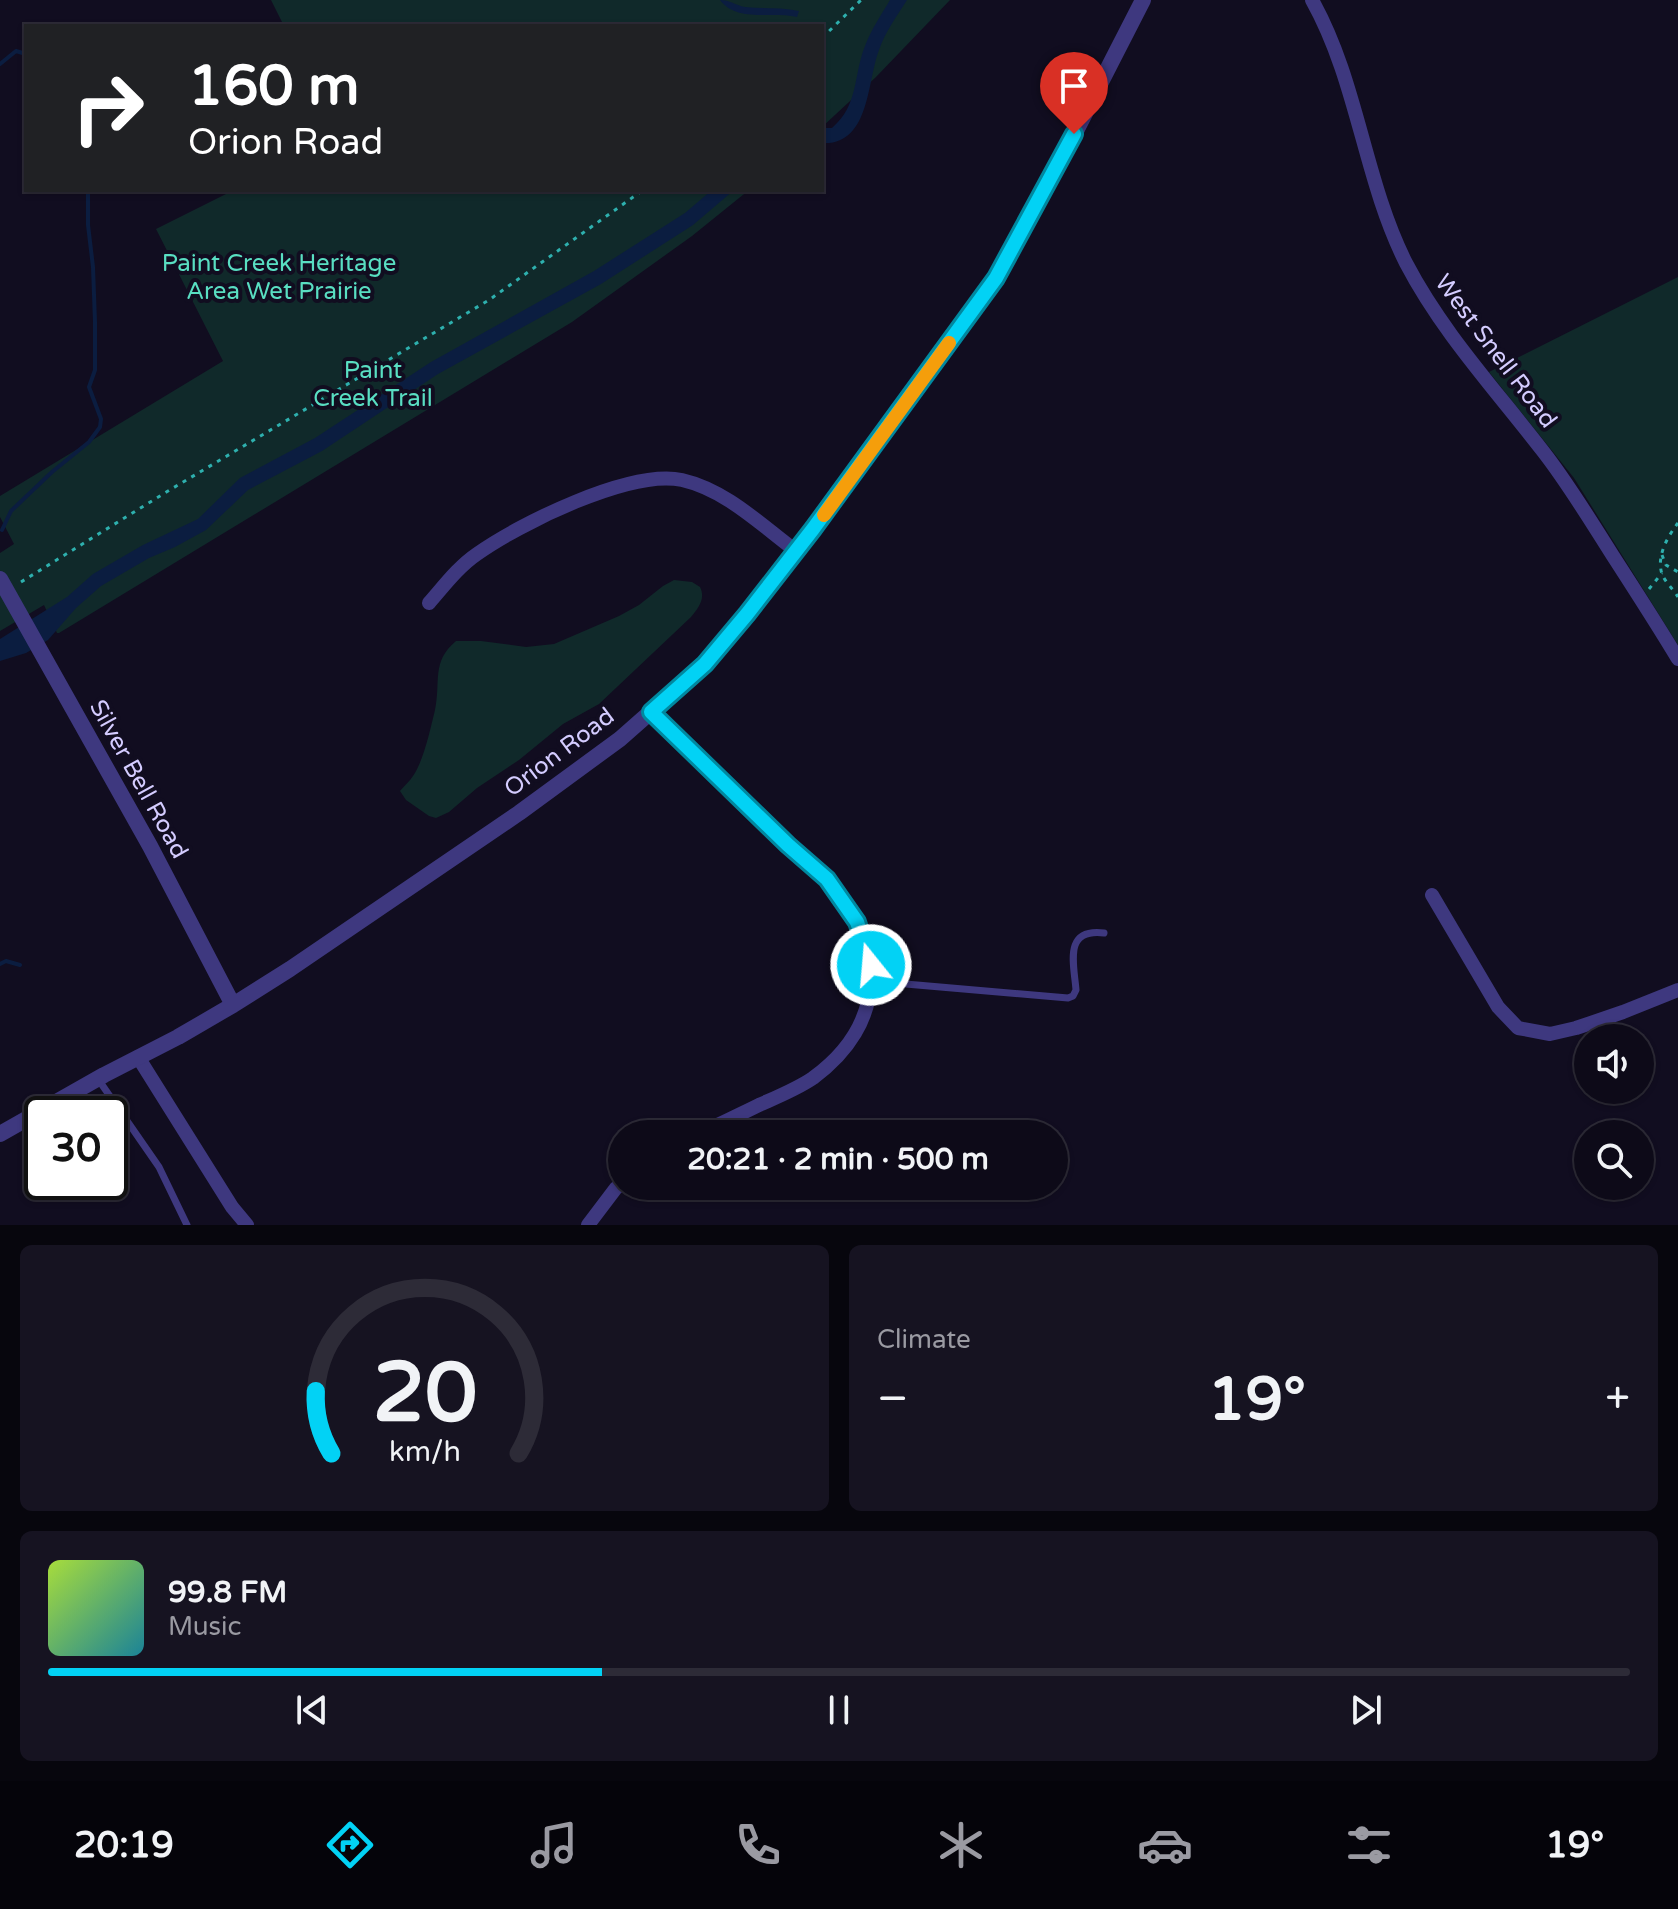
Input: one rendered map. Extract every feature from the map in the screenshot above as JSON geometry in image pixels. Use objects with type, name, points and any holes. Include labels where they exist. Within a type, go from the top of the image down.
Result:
[{"type":"street","name":"Orion Road","points":[[0,1134],[178,1037],[290,969],[519,813],[620,739],[705,664],[796,551],[996,278],[1143,0]]},
{"type":"street","name":"West Snell Road","points":[[1312,0],[1341,67],[1371,171],[1391,229],[1409,268],[1460,347],[1573,492],[1678,659]]},
{"type":"street","points":[[429,603],[476,555],[520,529],[594,494],[654,479],[680,480],[707,488],[796,551]]},
{"type":"street","name":"Silver Bell Road","points":[[3,585],[150,846],[233,1005]]},
{"type":"street","points":[[651,712],[827,879],[857,922],[871,965],[870,996],[860,1026],[837,1055],[813,1078],[728,1120]]},
{"type":"street","points":[[1432,895],[1498,1007],[1518,1028],[1550,1034],[1576,1028],[1678,990]]},
{"type":"street","points":[[138,1057],[232,1207],[247,1225]]},
{"type":"street","points":[[588,1225],[608,1199]]},
{"type":"lane","points":[[871,981],[1068,998],[1076,990],[1073,950],[1076,942],[1093,932],[1104,933]]},
{"type":"lane","points":[[98,1079],[159,1167],[187,1225]]},
{"type":"path","points":[[824,36],[861,0]]},
{"type":"path","points":[[3,585],[489,300],[640,192]]},
{"type":"path","points":[[1678,523],[1668,537],[1662,554],[1662,573],[1678,597]]},
{"type":"path","points":[[1662,554],[1666,565],[1678,572]]},
{"type":"path","points":[[1640,596],[1662,573]]},
{"type":"green space","points":[[271,0],[950,0],[876,77],[824,125],[824,24],[283,24]]},
{"type":"green space","points":[[230,192],[747,192],[692,236],[572,322],[59,633],[44,605],[0,631],[0,553],[14,544],[0,517],[0,496],[223,361],[156,229]]},
{"type":"green space","points":[[1678,277],[1678,645],[1574,478],[1489,372]]},
{"type":"green space","points":[[674,580],[692,582],[700,587],[702,599],[699,607],[599,704],[563,724],[449,812],[436,818],[406,800],[400,791],[412,778],[420,762],[435,710],[440,664],[456,641],[526,647],[554,644],[619,616]]},
{"type":"water","points":[[720,0],[745,7],[799,11],[797,17],[745,14],[727,7]]},
{"type":"water","points":[[890,0],[907,0],[882,43],[858,123],[838,141],[824,143],[824,128],[832,128],[847,110],[861,57],[873,28]]},
{"type":"water","points":[[710,192],[732,192],[693,225],[601,284],[438,374],[322,451],[248,490],[206,530],[101,586],[76,608],[48,640],[26,653],[0,661],[0,639],[67,597],[93,574],[143,545],[198,519],[240,478],[315,438],[431,362],[594,271],[685,213]]},
{"type":"waterway","points":[[0,64],[16,51],[24,53]]},
{"type":"waterway","points":[[2,530],[11,511],[89,442],[100,427],[101,419],[89,387],[95,370],[95,322],[88,192]]},
{"type":"waterway","points":[[0,964],[6,961],[20,965]]},
{"type":"slow traffic","points":[[824,515],[949,343]]},
{"type":"route","points":[[871,965],[857,922],[827,879],[651,712],[705,664],[813,529],[996,278],[1074,134]]},
{"type":"park label","name":"Paint Creek Heritage Area Wet Prairie","points":[[279,277]]},
{"type":"park label","name":"Paint Creek Trail","points":[[373,384]]}]
